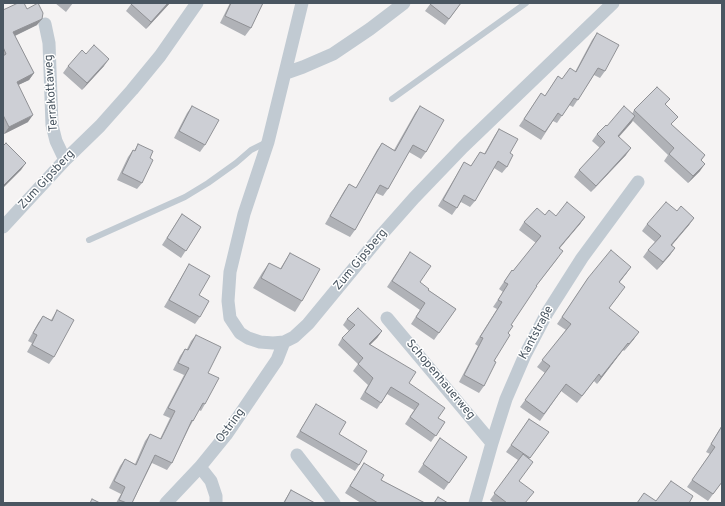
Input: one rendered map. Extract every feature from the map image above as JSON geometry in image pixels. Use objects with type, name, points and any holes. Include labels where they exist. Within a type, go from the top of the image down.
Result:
[{"type":"street","name":"Zum Gipsberg","points":[[3,227],[65,160],[100,126],[132,90],[160,56],[197,3]]},
{"type":"street","points":[[284,342],[260,342],[248,338],[240,333],[230,318],[228,301],[230,272],[244,214],[268,142],[302,3]]},
{"type":"street","points":[[286,73],[333,54],[370,29],[404,3]]},
{"type":"street","name":"Zum Gipsberg","points":[[284,342],[294,337],[308,324],[383,233],[463,147],[613,3]]},
{"type":"street","name":"Terrakottaweg","points":[[45,24],[49,43],[52,125],[56,142],[65,160]]},
{"type":"street","name":"Kantstraße","points":[[475,503],[506,399],[525,355],[547,313],[582,258],[638,182]]},
{"type":"street","name":"Schopenhauerweg","points":[[387,318],[492,443]]},
{"type":"street","name":"Ostring","points":[[166,503],[200,467],[226,435],[277,360],[284,342]]},
{"type":"street","points":[[297,456],[334,503]]},
{"type":"street","points":[[200,467],[211,482],[216,496],[216,503]]},
{"type":"lane","points":[[392,99],[526,3]]},
{"type":"lane","points":[[89,240],[185,197],[208,183],[251,150],[268,142]]},
{"type":"building","points":[[18,3],[24,3],[27,9],[38,3],[43,13],[42,19],[13,32],[34,73],[17,82],[33,115],[9,127],[3,115],[3,56],[6,54],[3,47],[3,10]]},
{"type":"building","points":[[168,3],[151,22],[131,4]]},
{"type":"building","points":[[231,3],[263,3],[251,28],[225,16]]},
{"type":"building","points":[[461,3],[449,19],[430,4]]},
{"type":"building","points":[[597,33],[619,45],[605,71],[598,68],[578,100],[574,98],[562,116],[558,113],[545,132],[524,119],[541,93],[545,96],[558,76],[562,79],[570,68],[576,72]]},
{"type":"building","points":[[94,45],[109,59],[87,83],[68,66],[82,50],[86,54]]},
{"type":"building","points":[[657,87],[670,99],[665,104],[678,117],[671,124],[705,155],[701,160],[705,164],[693,176],[669,154],[674,148],[634,110]]},
{"type":"building","points":[[192,106],[219,120],[205,145],[179,131]]},
{"type":"building","points":[[420,106],[444,120],[426,152],[413,145],[388,189],[380,185],[355,230],[330,216],[349,184],[356,188],[382,143],[395,151]]},
{"type":"building","points":[[624,106],[635,116],[618,136],[631,148],[596,186],[579,170],[605,142],[597,134],[606,125],[607,126]]},
{"type":"building","points":[[499,129],[518,139],[510,153],[513,155],[507,167],[498,161],[475,201],[464,195],[457,208],[443,200],[464,162],[471,166],[480,152],[485,154]]},
{"type":"building","points":[[6,143],[26,163],[3,186],[3,146]]},
{"type":"building","points":[[138,144],[153,151],[150,158],[153,160],[142,183],[122,173],[133,150],[135,151]]},
{"type":"building","points":[[567,202],[585,217],[559,248],[563,251],[536,286],[511,325],[513,326],[508,333],[510,335],[494,361],[496,362],[484,386],[464,375],[483,338],[480,337],[502,302],[498,300],[508,284],[504,282],[512,270],[513,271],[541,236],[524,222],[537,208],[545,215],[549,210],[556,216]]},
{"type":"building","points":[[666,202],[677,211],[681,206],[694,218],[671,245],[675,248],[663,262],[648,250],[661,236],[647,224]]},
{"type":"building","points":[[182,214],[201,227],[186,251],[167,238]]},
{"type":"building","points":[[611,250],[631,267],[619,282],[625,287],[609,308],[639,332],[629,344],[628,343],[601,377],[599,374],[582,396],[566,384],[544,414],[525,400],[550,366],[542,360],[571,324],[562,317],[588,278]]},
{"type":"building","points":[[410,252],[431,266],[420,282],[429,289],[428,290],[456,309],[439,333],[416,317],[425,303],[392,281]]},
{"type":"building","points":[[290,253],[320,269],[302,301],[261,278],[269,263],[281,269]]},
{"type":"building","points":[[189,264],[210,276],[199,295],[209,301],[200,317],[169,300]]},
{"type":"building","points":[[358,308],[382,331],[369,344],[416,372],[409,383],[445,408],[438,418],[445,422],[436,436],[410,417],[419,404],[391,387],[381,403],[365,392],[373,378],[358,364],[363,358],[342,338],[355,325],[347,319]]},
{"type":"building","points":[[57,310],[74,320],[54,357],[32,345],[37,335],[33,333],[43,316],[52,321]]},
{"type":"building","points":[[196,335],[221,347],[208,373],[219,378],[205,404],[203,403],[193,421],[192,420],[172,463],[155,455],[132,503],[119,500],[125,487],[114,481],[125,459],[136,465],[150,434],[161,439],[175,411],[168,408],[189,368],[178,363],[185,349],[188,350]]},
{"type":"building","points":[[316,404],[346,422],[339,434],[367,451],[359,465],[300,431]]},
{"type":"building","points":[[529,419],[549,432],[530,458],[511,445]]},
{"type":"building","points":[[722,426],[722,482],[713,494],[692,480],[715,447],[711,444]]},
{"type":"building","points":[[440,438],[467,457],[449,483],[423,464]]},
{"type":"building","points":[[523,454],[533,462],[519,481],[534,492],[525,503],[507,503],[494,493]]},
{"type":"building","points":[[364,463],[384,475],[381,480],[425,503],[378,503],[350,486]]},
{"type":"building","points":[[671,481],[693,496],[689,503],[637,503],[644,493],[656,501]]},
{"type":"building","points":[[291,490],[315,503],[284,503]]},
{"type":"building","points":[[438,497],[448,503],[434,503]]},
{"type":"building","points":[[92,499],[100,503],[90,503]]}]
